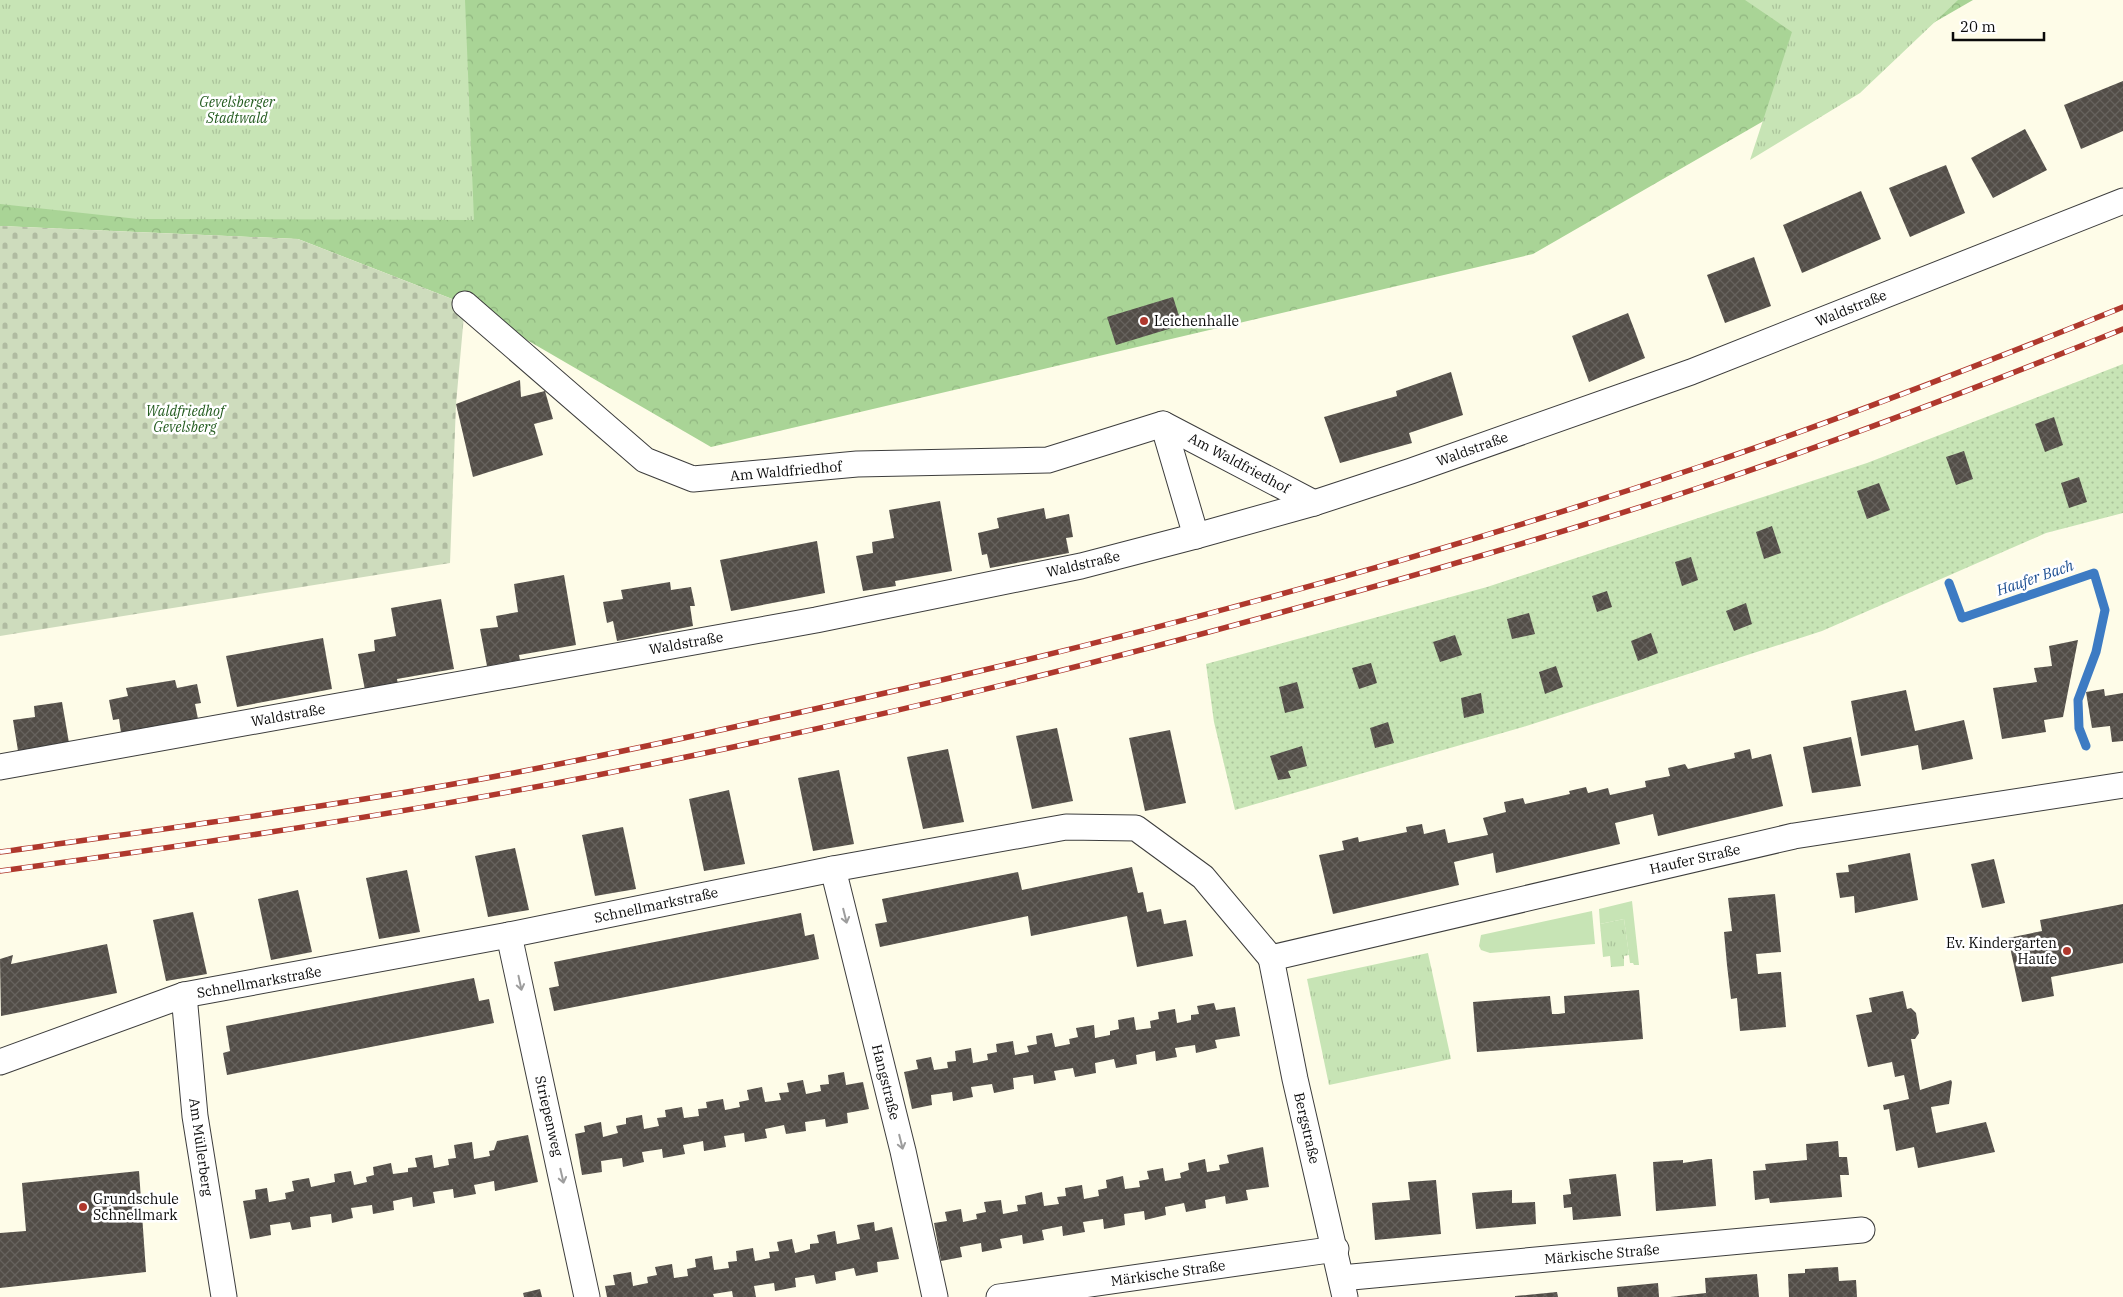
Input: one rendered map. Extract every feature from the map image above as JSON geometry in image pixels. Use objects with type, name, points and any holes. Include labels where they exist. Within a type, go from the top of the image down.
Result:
[{"type":"street","name":"Waldstraße","points":[[0,766],[816,620],[1062,570],[1196,536],[1314,503],[1691,372],[2123,201]]},
{"type":"street","name":"Am Waldfriedhof","points":[[465,304],[645,460],[693,479],[857,464],[1048,460],[1163,424],[1314,503]]},
{"type":"street","name":"Am Waldfriedhof","points":[[1163,424],[1196,536]]},
{"type":"street","name":"Haufer Straße","points":[[1271,958],[1794,836],[2123,785]]},
{"type":"street","name":"Schnellmarkstraße","points":[[0,1062],[184,995],[509,935],[832,869],[1066,827],[1136,828],[1203,877],[1271,958]]},
{"type":"street","name":"Hangstraße","points":[[832,869],[903,1151],[935,1297]]},
{"type":"street","name":"Striepenweg","points":[[509,935],[587,1297]]},
{"type":"street","name":"Bergstraße","points":[[1271,958],[1295,1079],[1336,1249],[1343,1287]]},
{"type":"street","name":"Am Müllerberg","points":[[184,995],[195,1116],[224,1297]]},
{"type":"street","name":"Märkische Straße","points":[[1343,1287],[1862,1230]]},
{"type":"street","name":"Märkische Straße","points":[[1000,1297],[1336,1249]]},
{"type":"green space","points":[[0,0],[1973,0],[1533,254],[711,447],[465,304],[298,239],[0,226]]},
{"type":"green space","name":"Gevelsberger Stadtwald","points":[[0,0],[465,0],[474,220],[138,219],[0,204]]},
{"type":"green space","points":[[1745,0],[1958,0],[1860,93],[1750,160],[1792,32]]},
{"type":"green space","name":"Waldfriedhof Gevelsberg","points":[[0,226],[298,239],[465,304],[456,404],[450,563],[0,636]]},
{"type":"green space","points":[[2123,364],[2123,513],[2046,533],[1822,631],[1523,727],[1235,810],[1214,722],[1206,664],[1487,587],[1867,463]]},
{"type":"green space","points":[[1632,901],[1639,965],[1630,963],[1624,919],[1600,924],[1599,909]]},
{"type":"green space","points":[[1592,911],[1595,944],[1490,953],[1481,950],[1479,946],[1481,935]]},
{"type":"green space","points":[[1624,919],[1629,955],[1624,956],[1624,966],[1611,967],[1610,956],[1603,957],[1600,924]]},
{"type":"green space","points":[[1428,953],[1451,1059],[1329,1085],[1307,979]]},
{"type":"building","points":[[2123,81],[2123,131],[2081,149],[2064,105]]},
{"type":"building","points":[[2025,129],[2047,170],[1993,198],[1971,158]]},
{"type":"building","points":[[1946,165],[1965,213],[1910,237],[1889,188]]},
{"type":"building","points":[[1861,191],[1881,239],[1802,273],[1783,225]]},
{"type":"building","points":[[1754,257],[1771,306],[1725,323],[1707,275]]},
{"type":"building","name":"Leichenhalle","points":[[1173,297],[1182,325],[1116,345],[1107,317]]},
{"type":"building","points":[[1628,313],[1645,358],[1589,382],[1572,336]]},
{"type":"building","points":[[1451,372],[1463,415],[1409,433],[1412,443],[1340,463],[1324,417],[1397,396],[1396,391]]},
{"type":"building","points":[[520,380],[521,397],[545,391],[553,419],[534,424],[543,455],[473,477],[456,404]]},
{"type":"building","points":[[2054,417],[2063,445],[2045,452],[2035,424]]},
{"type":"building","points":[[1964,451],[1973,479],[1956,485],[1946,457]]},
{"type":"building","points":[[2079,477],[2087,502],[2069,508],[2061,483]]},
{"type":"building","points":[[1879,483],[1890,510],[1867,519],[1857,491]]},
{"type":"building","points":[[940,501],[952,571],[895,581],[896,586],[863,591],[856,556],[873,553],[872,542],[894,538],[889,510]]},
{"type":"building","points":[[1044,508],[1046,519],[1069,514],[1073,537],[1066,538],[1069,553],[990,568],[987,554],[982,555],[978,533],[999,528],[997,518]]},
{"type":"building","points":[[1772,526],[1781,553],[1764,559],[1756,532]]},
{"type":"building","points":[[817,541],[825,593],[731,611],[720,560]]},
{"type":"building","points":[[1691,557],[1698,580],[1682,586],[1675,562]]},
{"type":"building","points":[[564,575],[576,645],[519,655],[520,660],[487,666],[480,629],[498,627],[496,616],[518,612],[514,584]]},
{"type":"building","points":[[670,582],[671,590],[691,587],[695,606],[690,606],[693,626],[617,641],[613,621],[607,623],[603,602],[623,599],[621,590]]},
{"type":"building","points":[[1607,591],[1612,607],[1597,612],[1592,596]]},
{"type":"building","points":[[441,599],[454,669],[397,679],[398,684],[365,690],[358,654],[375,651],[374,640],[396,636],[391,608]]},
{"type":"building","points":[[1746,603],[1752,624],[1734,631],[1726,611]]},
{"type":"building","points":[[1529,613],[1535,634],[1512,639],[1507,619]]},
{"type":"building","points":[[1651,633],[1658,653],[1638,661],[1631,641]]},
{"type":"building","points":[[1455,635],[1462,655],[1440,662],[1433,642]]},
{"type":"building","points":[[323,638],[332,689],[237,707],[226,656]]},
{"type":"building","points":[[2078,640],[2063,717],[2044,720],[2046,732],[2002,739],[1993,688],[2037,682],[2034,668],[2052,666],[2049,646]]},
{"type":"building","points":[[1371,663],[1377,683],[1359,689],[1352,668]]},
{"type":"building","points":[[1556,666],[1563,687],[1545,694],[1539,672]]},
{"type":"building","points":[[175,680],[177,688],[197,684],[201,703],[195,704],[199,724],[122,739],[119,719],[113,720],[109,700],[128,696],[126,688]]},
{"type":"building","points":[[1297,682],[1304,708],[1285,713],[1279,687]]},
{"type":"building","points":[[2104,689],[2105,696],[2123,693],[2123,741],[2112,742],[2110,726],[2092,728],[2086,692]]},
{"type":"building","points":[[1906,690],[1915,731],[1964,720],[1973,759],[1922,770],[1918,745],[1861,756],[1851,701]]},
{"type":"building","points":[[1481,693],[1484,713],[1464,718],[1461,698]]},
{"type":"building","points":[[62,702],[69,743],[19,757],[13,720],[35,717],[34,706]]},
{"type":"building","points":[[1388,722],[1394,743],[1375,748],[1370,728]]},
{"type":"building","points":[[1057,728],[1073,801],[1032,809],[1016,736]]},
{"type":"building","points":[[1170,730],[1186,803],[1145,811],[1129,738]]},
{"type":"building","points":[[1851,737],[1861,786],[1812,793],[1803,747]]},
{"type":"building","points":[[1302,746],[1307,766],[1288,771],[1291,778],[1278,780],[1270,756]]},
{"type":"building","points":[[948,749],[964,822],[923,829],[907,757]]},
{"type":"building","points":[[1750,749],[1752,759],[1771,754],[1783,806],[1658,836],[1653,814],[1615,823],[1620,844],[1496,873],[1493,853],[1454,862],[1459,885],[1333,914],[1319,855],[1344,850],[1342,841],[1358,837],[1359,842],[1407,832],[1406,827],[1422,824],[1424,834],[1445,829],[1448,843],[1488,835],[1483,818],[1506,812],[1504,802],[1523,798],[1525,804],[1570,794],[1569,791],[1586,787],[1588,793],[1608,788],[1610,795],[1646,787],[1645,781],[1670,776],[1668,768],[1685,764],[1688,769],[1735,758],[1734,753]]},
{"type":"building","points":[[839,770],[854,844],[813,851],[798,778]]},
{"type":"building","points":[[729,790],[745,864],[704,871],[689,799]]},
{"type":"building","points":[[623,827],[636,889],[595,896],[582,835]]},
{"type":"building","points":[[515,848],[529,910],[488,917],[475,856]]},
{"type":"building","points":[[1910,853],[1918,900],[1855,913],[1854,896],[1840,898],[1836,873],[1849,872],[1848,865]]},
{"type":"building","points":[[1994,859],[2005,903],[1982,908],[1971,864]]},
{"type":"building","points":[[1132,867],[1138,893],[1143,892],[1147,912],[1161,909],[1164,924],[1186,920],[1193,956],[1137,967],[1127,916],[1031,936],[1028,916],[880,947],[875,924],[887,922],[882,899],[1018,872],[1022,890]]},
{"type":"building","points":[[407,870],[420,932],[379,939],[366,878]]},
{"type":"building","points":[[298,890],[312,952],[271,960],[258,899]]},
{"type":"building","points":[[1775,894],[1781,952],[1756,954],[1758,974],[1781,972],[1786,1027],[1740,1031],[1737,998],[1731,999],[1724,932],[1732,931],[1728,898]]},
{"type":"building","name":"Ev. Kindergarten Haufe","points":[[2123,904],[2123,963],[2051,977],[2054,996],[2022,1002],[2008,938],[2042,931],[2040,920]]},
{"type":"building","points":[[193,912],[207,974],[166,981],[153,920]]},
{"type":"building","points":[[801,913],[805,936],[814,934],[819,959],[554,1011],[549,988],[559,986],[554,962]]},
{"type":"building","points":[[107,944],[117,993],[1,1016],[0,959],[13,955],[11,964]]},
{"type":"building","points":[[474,978],[479,1001],[489,999],[494,1023],[227,1075],[223,1053],[230,1051],[226,1026]]},
{"type":"building","points":[[1639,990],[1643,1039],[1477,1052],[1473,1002],[1550,996],[1552,1014],[1558,1014],[1565,1013],[1564,996]]},
{"type":"building","points":[[1903,991],[1907,1009],[1911,1008],[1916,1013],[1919,1033],[1915,1039],[1911,1039],[1920,1090],[1951,1080],[1952,1082],[1949,1104],[1931,1107],[1936,1133],[1986,1122],[1995,1152],[1918,1168],[1914,1147],[1896,1151],[1889,1109],[1884,1110],[1883,1105],[1909,1099],[1904,1075],[1895,1077],[1892,1062],[1868,1067],[1856,1015],[1872,1012],[1869,998]]},
{"type":"building","points":[[1214,1003],[1216,1010],[1235,1007],[1240,1036],[1215,1040],[1217,1048],[1196,1053],[1195,1045],[1175,1048],[1177,1057],[1156,1061],[1155,1051],[1136,1055],[1137,1064],[1116,1068],[1114,1059],[1095,1063],[1096,1073],[1075,1077],[1073,1068],[1054,1071],[1056,1080],[1034,1084],[1033,1075],[1013,1078],[1014,1089],[994,1093],[992,1084],[971,1087],[973,1097],[953,1101],[952,1092],[931,1095],[932,1105],[912,1109],[904,1072],[918,1069],[916,1060],[931,1057],[934,1070],[948,1068],[947,1062],[956,1061],[955,1051],[971,1048],[973,1063],[988,1060],[987,1054],[997,1052],[996,1044],[1013,1041],[1015,1055],[1029,1052],[1027,1046],[1037,1044],[1036,1036],[1052,1033],[1055,1047],[1070,1044],[1069,1039],[1078,1037],[1076,1028],[1094,1025],[1095,1038],[1110,1035],[1110,1031],[1119,1029],[1118,1020],[1134,1017],[1136,1030],[1151,1028],[1150,1021],[1159,1019],[1158,1012],[1175,1009],[1177,1023],[1191,1020],[1191,1015],[1199,1014],[1197,1006]]},
{"type":"building","points":[[844,1072],[846,1085],[863,1082],[869,1109],[847,1113],[848,1123],[826,1127],[825,1119],[805,1122],[806,1131],[786,1134],[784,1125],[765,1129],[767,1138],[745,1142],[744,1133],[724,1136],[726,1147],[704,1151],[703,1141],[683,1145],[685,1154],[663,1158],[662,1149],[642,1152],[644,1162],[623,1167],[622,1158],[601,1161],[602,1172],[582,1175],[575,1134],[585,1132],[584,1126],[601,1122],[603,1137],[618,1133],[616,1126],[626,1124],[626,1118],[642,1115],[644,1129],[659,1126],[657,1118],[666,1117],[665,1110],[682,1107],[684,1118],[699,1116],[698,1109],[707,1108],[706,1102],[723,1099],[725,1110],[740,1107],[739,1102],[749,1100],[747,1090],[762,1087],[765,1102],[781,1100],[779,1093],[789,1092],[787,1083],[803,1080],[806,1094],[821,1091],[820,1085],[829,1084],[828,1075]]},
{"type":"building","points":[[528,1135],[538,1182],[495,1191],[494,1181],[474,1185],[476,1194],[454,1198],[453,1189],[433,1192],[435,1203],[413,1207],[412,1197],[393,1201],[394,1210],[373,1214],[372,1205],[351,1208],[353,1218],[332,1223],[331,1214],[310,1217],[311,1227],[292,1230],[290,1222],[270,1225],[271,1235],[250,1239],[243,1201],[256,1199],[255,1190],[267,1188],[269,1202],[286,1199],[285,1193],[294,1191],[292,1181],[309,1178],[311,1187],[335,1182],[334,1174],[351,1171],[354,1185],[367,1182],[366,1177],[374,1175],[373,1167],[391,1163],[393,1174],[408,1172],[408,1168],[417,1167],[415,1158],[432,1155],[434,1168],[449,1165],[448,1159],[456,1158],[454,1145],[472,1142],[474,1159],[490,1156],[489,1151],[494,1150],[497,1141]]},
{"type":"building","points":[[1838,1141],[1839,1157],[1847,1157],[1849,1175],[1840,1175],[1842,1197],[1770,1203],[1769,1198],[1755,1200],[1753,1171],[1766,1170],[1765,1164],[1807,1160],[1806,1144]]},
{"type":"building","points":[[1263,1147],[1269,1187],[1246,1190],[1248,1200],[1226,1204],[1225,1196],[1205,1200],[1206,1208],[1186,1212],[1184,1203],[1165,1207],[1166,1215],[1145,1220],[1144,1211],[1124,1214],[1125,1225],[1104,1229],[1103,1219],[1083,1222],[1085,1232],[1063,1236],[1062,1226],[1042,1230],[1044,1240],[1023,1244],[1022,1235],[1000,1239],[1002,1248],[982,1252],[981,1243],[960,1247],[962,1257],[941,1261],[934,1223],[947,1221],[945,1212],[961,1209],[963,1222],[977,1219],[976,1214],[986,1212],[984,1202],[1001,1200],[1003,1214],[1018,1211],[1017,1205],[1026,1204],[1025,1196],[1042,1192],[1044,1206],[1059,1204],[1057,1197],[1066,1196],[1065,1188],[1082,1185],[1084,1199],[1099,1196],[1098,1190],[1107,1188],[1106,1180],[1123,1176],[1125,1189],[1140,1187],[1139,1181],[1149,1179],[1147,1171],[1163,1168],[1165,1181],[1181,1178],[1180,1173],[1189,1170],[1188,1163],[1205,1159],[1207,1172],[1220,1170],[1219,1165],[1229,1163],[1227,1155]]},
{"type":"building","points":[[1712,1159],[1716,1206],[1656,1211],[1653,1162],[1683,1160],[1683,1163]]},
{"type":"building","name":"Grundschule Schnellmark","points":[[139,1171],[146,1272],[0,1288],[0,1233],[26,1231],[22,1183]]},
{"type":"building","points":[[1616,1174],[1621,1216],[1573,1220],[1572,1207],[1564,1208],[1563,1195],[1571,1194],[1569,1179]]},
{"type":"building","points":[[1436,1180],[1441,1234],[1375,1240],[1372,1203],[1410,1200],[1408,1182]]},
{"type":"building","points":[[1512,1190],[1512,1203],[1535,1202],[1536,1224],[1476,1229],[1472,1193]]},
{"type":"building","points":[[874,1222],[875,1231],[892,1227],[899,1259],[877,1262],[878,1272],[856,1276],[854,1268],[835,1272],[836,1280],[816,1284],[814,1275],[795,1278],[796,1287],[775,1291],[774,1283],[754,1286],[756,1297],[733,1297],[732,1291],[713,1294],[714,1297],[607,1297],[605,1286],[615,1285],[613,1275],[631,1272],[633,1286],[648,1283],[647,1277],[657,1275],[655,1267],[672,1264],[674,1278],[688,1276],[687,1269],[696,1267],[695,1259],[712,1256],[714,1270],[729,1268],[728,1262],[737,1261],[736,1251],[753,1248],[755,1261],[770,1258],[769,1252],[779,1251],[777,1242],[792,1239],[795,1253],[810,1249],[810,1244],[819,1243],[817,1235],[835,1231],[837,1244],[860,1239],[857,1225]]},
{"type":"building","points":[[1838,1267],[1839,1281],[1856,1280],[1857,1297],[1789,1297],[1788,1274],[1805,1273],[1805,1269]]},
{"type":"building","points":[[1757,1274],[1759,1297],[1670,1297],[1706,1293],[1705,1278]]},
{"type":"building","points":[[1658,1283],[1659,1297],[1618,1297],[1617,1287]]},
{"type":"building","points":[[540,1289],[542,1297],[524,1297],[523,1293]]},
{"type":"building","points":[[1557,1292],[1558,1297],[1515,1297],[1515,1296]]},
{"type":"waterway","name":"Haufer Bach","points":[[1949,583],[1962,618],[2094,573],[2105,610],[2096,652],[2078,700],[2079,728],[2086,746]]},
{"type":"railway","points":[[0,852],[336,803],[545,767],[837,704],[1055,653],[1379,567],[1593,502],[1806,430],[2123,307]]},
{"type":"railway","points":[[0,871],[258,834],[515,791],[763,741],[917,706],[1069,668],[1221,629],[1401,579],[1659,501],[1866,429],[2123,329]]},
{"type":"place","name":"Leichenhalle","points":[[1144,321]]},
{"type":"place","name":"Ev. Kindergarten Haufe","points":[[2067,951]]},
{"type":"place","name":"Grundschule Schnellmark","points":[[83,1207]]}]
